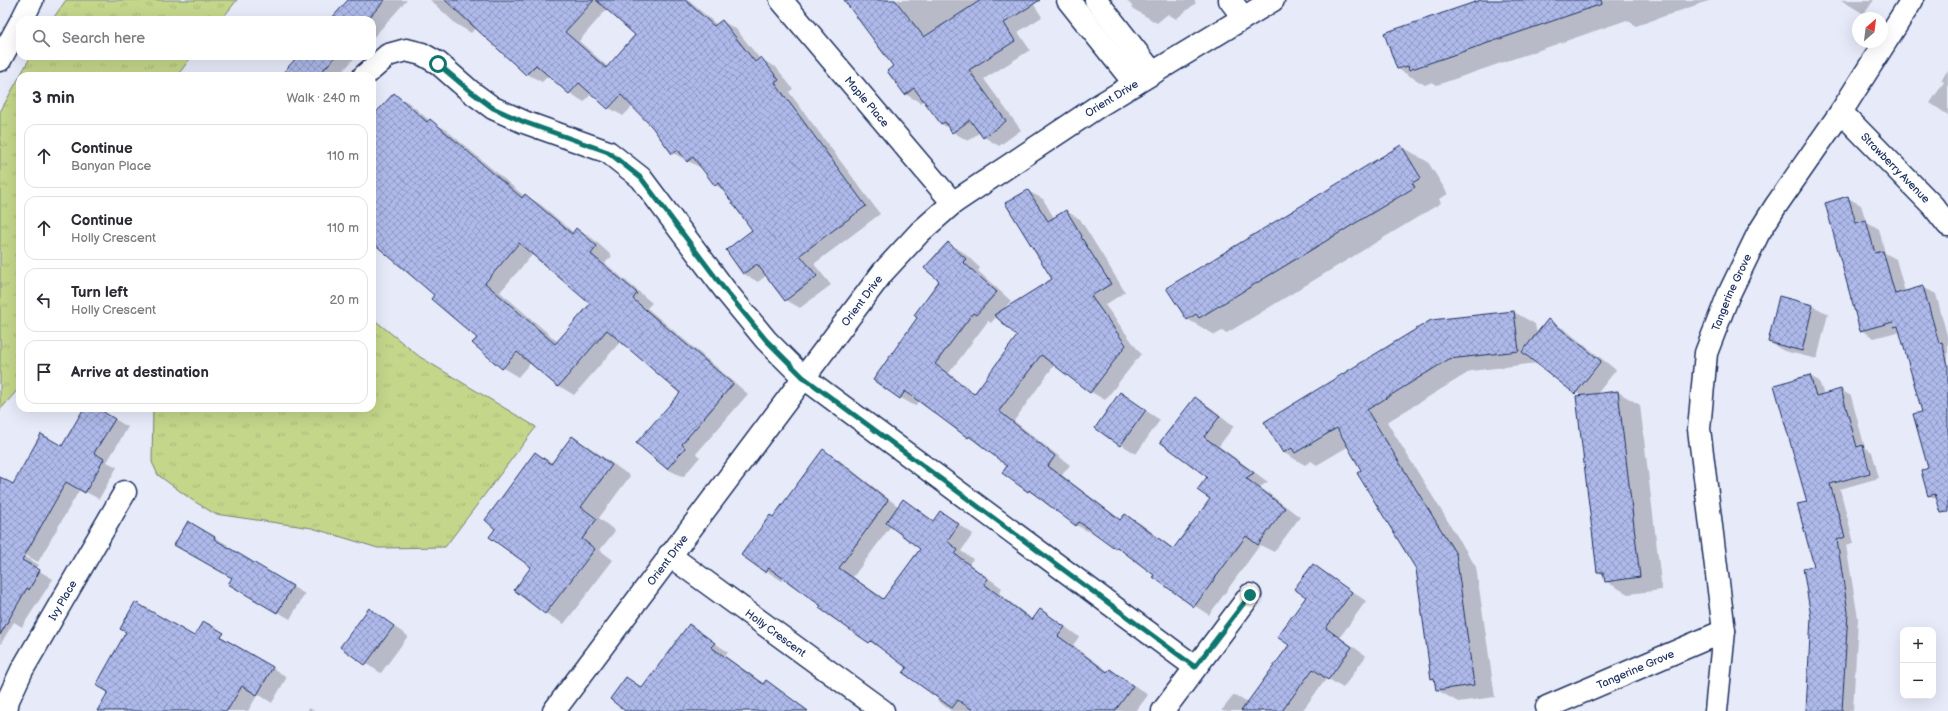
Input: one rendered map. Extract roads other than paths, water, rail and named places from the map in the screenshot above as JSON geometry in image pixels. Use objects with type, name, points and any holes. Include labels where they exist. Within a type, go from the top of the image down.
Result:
[{"type":"street","points":[[24,16],[32,0]]},
{"type":"street","name":"Maple Place","points":[[781,0],[953,203]]},
{"type":"street","points":[[1068,0],[1135,84]]},
{"type":"street","points":[[1096,0],[1153,73]]},
{"type":"street","points":[[1230,0],[1243,17]]},
{"type":"street","name":"Orient Drive","points":[[554,711],[669,555],[883,272],[920,232],[953,203],[1100,105],[1273,0]]},
{"type":"street","name":"Tangerine Grove","points":[[1716,711],[1724,631],[1699,429],[1706,353],[1728,296],[1758,234],[1775,207],[1842,112],[1912,0]]},
{"type":"street","points":[[0,60],[16,30]]},
{"type":"street","points":[[369,72],[388,55],[406,50],[422,54],[438,64],[493,108],[524,122],[608,152],[641,178],[725,290],[766,340],[803,377],[1195,667]]},
{"type":"street","name":"Strawberry Avenue","points":[[1842,112],[1933,206],[1948,225]]},
{"type":"street","name":"Ivy Place","points":[[6,711],[8,700],[22,670],[125,492]]},
{"type":"street","name":"Holly Crescent","points":[[669,555],[883,711]]},
{"type":"street","points":[[1163,711],[1250,595]]},
{"type":"street","name":"Tangerine Grove","points":[[1547,708],[1724,631]]}]
